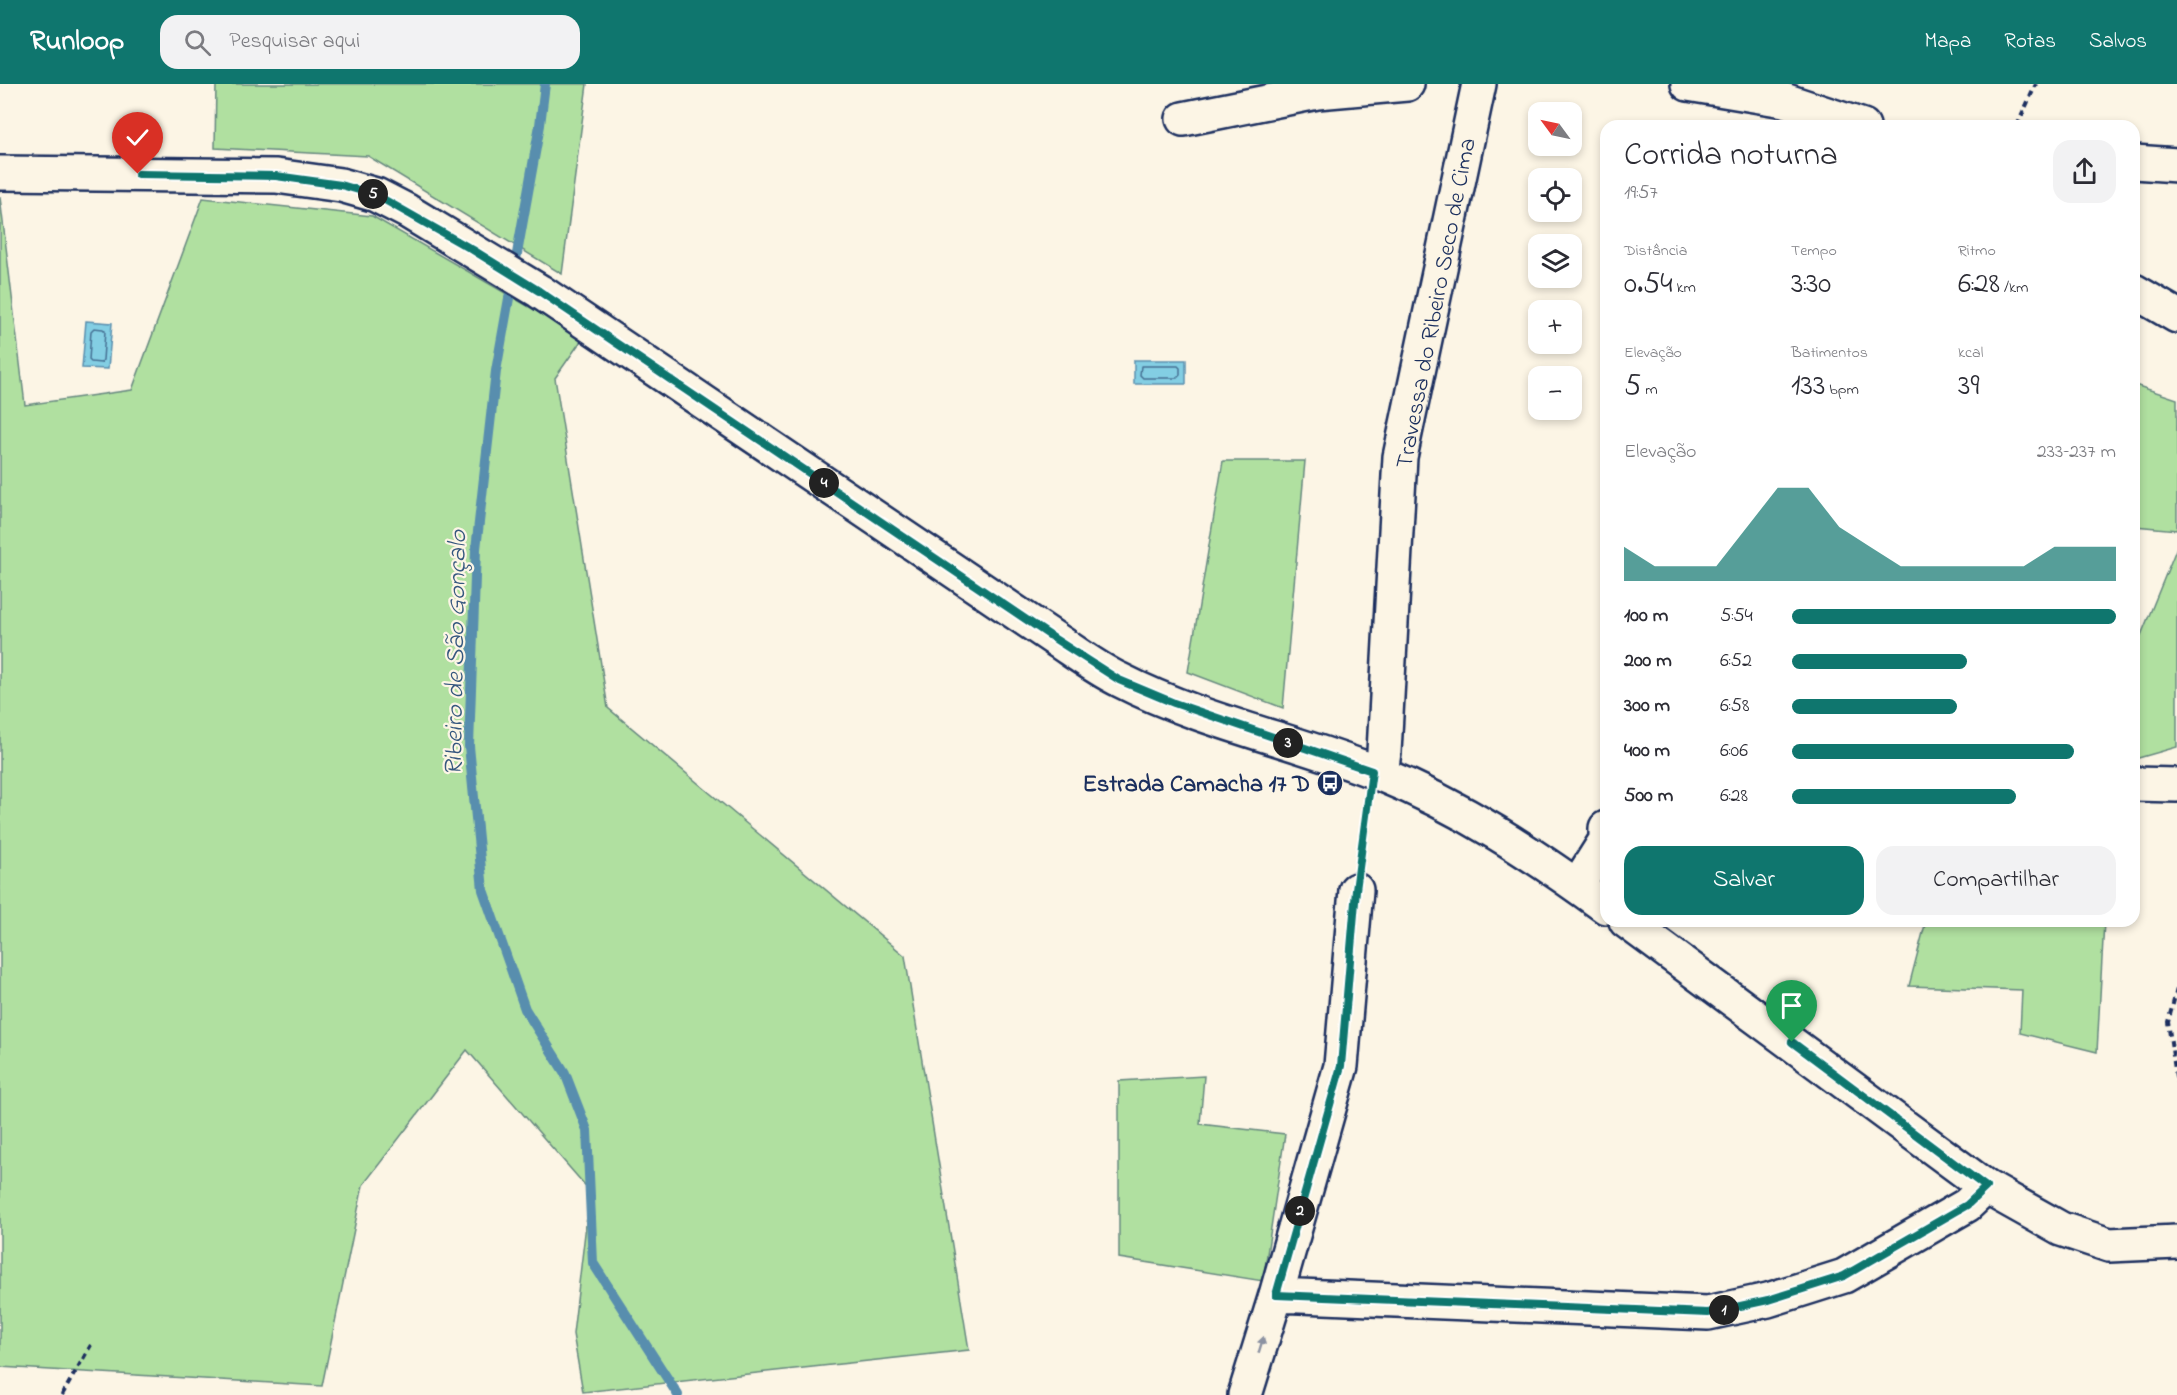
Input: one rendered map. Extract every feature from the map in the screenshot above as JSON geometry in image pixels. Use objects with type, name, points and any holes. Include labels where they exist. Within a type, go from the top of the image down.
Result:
[{"type":"street","points":[[1183,119],[1317,93],[1407,84]]},
{"type":"street","name":"Travessa do Ribeiro Seco de Cima","points":[[1376,773],[1385,741],[1400,457],[1479,84]]},
{"type":"street","points":[[1688,84],[1784,100],[1845,120]]},
{"type":"street","points":[[2140,162],[2177,165]]},
{"type":"street","points":[[0,173],[276,176],[341,185],[376,195],[473,250],[539,291],[1045,633],[1119,680],[1174,703],[1376,773],[1439,800],[1501,835],[1600,903]]},
{"type":"street","points":[[2140,294],[2177,316]]},
{"type":"street","points":[[2140,784],[2177,785]]},
{"type":"street","points":[[1577,886],[1600,850]]},
{"type":"street","points":[[1245,1395],[1341,1066],[1356,890]]},
{"type":"street","points":[[1634,927],[1986,1187],[2061,1230],[2109,1245],[2177,1242]]},
{"type":"street","points":[[1276,1295],[1708,1313],[1768,1300],[1844,1276],[1967,1205],[1986,1187]]},
{"type":"path","points":[[2020,120],[2036,84]]},
{"type":"path","points":[[1356,890],[1376,773]]},
{"type":"path","points":[[2177,989],[2168,1022],[2177,1083]]},
{"type":"path","points":[[62,1395],[91,1345]]},
{"type":"green space","points":[[216,84],[587,84],[562,274],[368,156],[215,148]]},
{"type":"green space","points":[[0,197],[25,405],[132,390],[203,198],[372,216],[583,338],[555,378],[608,708],[905,956],[969,1350],[583,1392],[573,1334],[590,1191],[467,1050],[363,1185],[322,1386],[0,1367]]},
{"type":"green space","points":[[2140,387],[2177,399],[2177,530],[2140,526]]},
{"type":"green space","points":[[1223,461],[1305,461],[1283,708],[1188,672]]},
{"type":"green space","points":[[2177,547],[2177,747],[2140,758],[2140,638]]},
{"type":"green space","points":[[1924,927],[2104,927],[2097,1052],[2020,1033],[2022,990],[1909,986]]},
{"type":"green space","points":[[1204,1076],[1200,1124],[1285,1134],[1263,1281],[1119,1258],[1119,1081]]},
{"type":"water","points":[[86,321],[112,323],[108,369],[82,368]]},
{"type":"water","points":[[1134,360],[1186,360],[1186,384],[1134,384]]},
{"type":"waterway","name":"Ribeiro de São Gonçalo","points":[[545,84],[540,125],[496,371],[476,549],[469,746],[483,890],[525,1009],[565,1073],[587,1130],[593,1263],[678,1395]]},
{"type":"place","name":"Estrada Camacha 17 D","points":[[1330,783]]},
{"type":"route","points":[[138,174],[276,176],[341,185],[376,195],[407,211],[539,291],[1119,680],[1174,703],[1372,771],[1356,890],[1341,1066],[1276,1295],[1708,1313],[1768,1300],[1844,1276],[1967,1205],[1986,1187],[1792,1042]]}]
